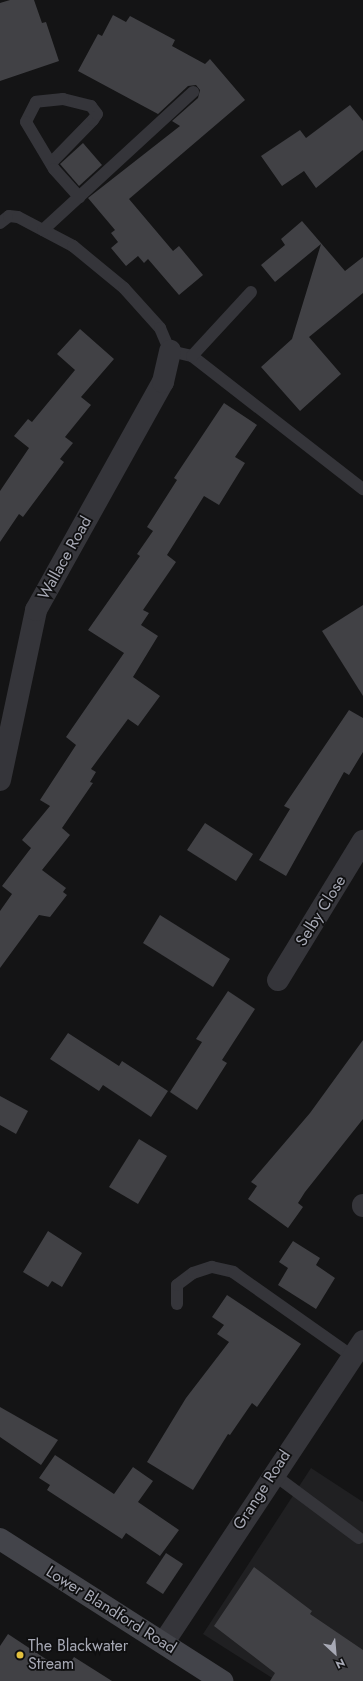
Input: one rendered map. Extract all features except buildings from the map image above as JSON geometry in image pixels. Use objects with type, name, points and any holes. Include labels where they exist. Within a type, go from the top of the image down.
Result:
[{"type":"main road","name":"Lower Blandford Road","points":[[0,1539],[167,1644],[195,1672],[222,1681]]},
{"type":"street","name":"Wallace Road","points":[[0,780],[36,610],[162,382],[170,351]]},
{"type":"street","name":"Selby Close","points":[[278,980],[363,841]]},
{"type":"street","name":"Grange Road","points":[[167,1644],[273,1474],[357,1348]]},
{"type":"lane","points":[[43,230],[193,92]]},
{"type":"lane","points":[[51,163],[93,120],[97,114],[91,106],[63,99],[36,102],[26,122],[51,163],[79,197]]},
{"type":"lane","points":[[0,223],[9,216],[18,217],[72,246],[124,288],[160,328],[170,351],[192,356],[363,489]]},
{"type":"lane","points":[[192,356],[251,292]]},
{"type":"lane","points":[[177,1304],[177,1285],[193,1273],[212,1267],[233,1272],[357,1348]]},
{"type":"lane","points":[[273,1474],[359,1538]]},
{"type":"shaded area","points":[[311,1468],[363,1502],[363,1681],[277,1681],[203,1634]]},
{"type":"place","name":"The Blackwater Stream","points":[[20,1655]]}]
